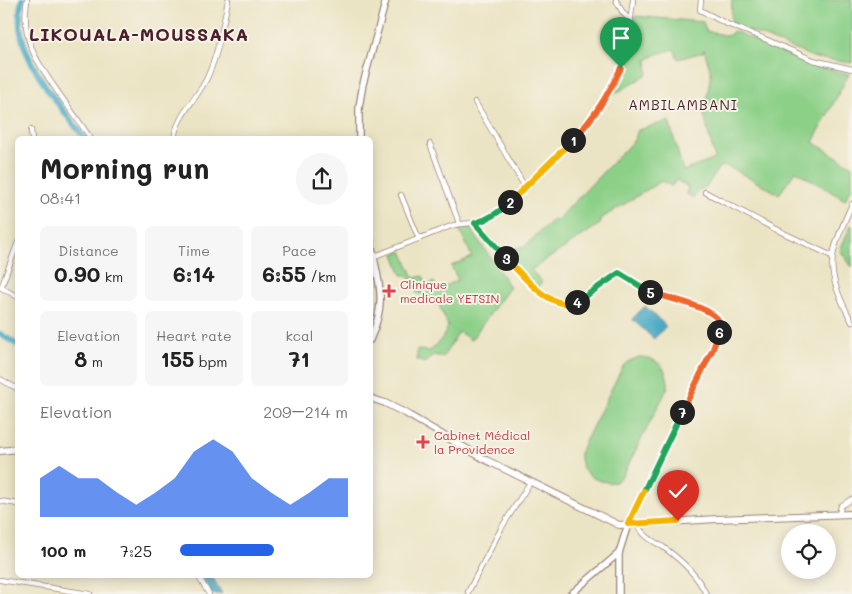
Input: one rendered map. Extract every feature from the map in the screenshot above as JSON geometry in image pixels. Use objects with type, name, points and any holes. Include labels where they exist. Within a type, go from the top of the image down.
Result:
[{"type":"main road","points":[[373,399],[385,403],[459,446],[619,525],[852,514]]},
{"type":"main road","points":[[0,451],[15,449]]},
{"type":"street","points":[[28,0],[25,17],[27,35],[36,60],[89,136]]},
{"type":"street","points":[[175,136],[182,117],[210,71],[228,0]]},
{"type":"street","points":[[359,136],[359,106],[386,0]]},
{"type":"street","points":[[616,0],[630,20]]},
{"type":"street","points":[[373,257],[459,224],[487,220],[496,215],[525,188],[588,124],[605,101],[621,68],[625,54],[633,0]]},
{"type":"street","points":[[701,0],[700,10],[726,24],[813,60],[852,69]]},
{"type":"street","points":[[475,102],[525,188]]},
{"type":"street","points":[[31,130],[32,136]]},
{"type":"street","points":[[430,144],[459,224]]},
{"type":"street","points":[[705,192],[773,228],[832,256]]},
{"type":"street","points":[[401,196],[419,239]]},
{"type":"street","points":[[852,204],[832,256],[835,281],[840,299],[852,322]]},
{"type":"street","points":[[475,223],[492,244],[538,290],[563,304],[575,303],[619,273],[652,293],[683,302],[718,319],[720,326],[719,334],[713,349],[628,524],[619,553],[619,594]]},
{"type":"street","points":[[15,250],[0,288],[15,296]]},
{"type":"street","points":[[373,261],[381,291],[380,310],[373,332]]},
{"type":"street","points":[[0,378],[15,387]]},
{"type":"street","points":[[468,592],[502,527],[531,481]]},
{"type":"street","points":[[839,514],[841,506],[852,499]]},
{"type":"street","points":[[0,501],[15,504]]},
{"type":"street","points":[[636,523],[644,536],[672,553],[687,567],[706,594]]},
{"type":"street","points":[[571,594],[619,553]]},
{"type":"street","points":[[199,578],[209,594]]},
{"type":"street","points":[[0,580],[90,594]]},
{"type":"green space","points":[[732,0],[852,0],[852,63],[815,58],[731,23]]},
{"type":"green space","points":[[635,16],[703,22],[706,31],[728,36],[734,31],[810,65],[849,74],[813,142],[852,166],[852,187],[845,200],[796,171],[779,194],[727,166],[719,167],[707,186],[698,191],[694,198],[686,194],[688,187],[676,180],[672,186],[661,181],[602,218],[600,224],[531,270],[542,282],[536,289],[505,264],[503,256],[516,248],[524,247],[551,221],[557,220],[635,139],[638,130],[669,121],[683,171],[715,159],[704,115],[711,73],[704,49],[703,52],[678,59],[674,49],[657,54],[647,60],[648,74],[613,95],[626,63]]},
{"type":"green space","points":[[469,226],[510,287],[471,340],[459,332],[443,357],[433,355],[425,363],[417,360],[417,350],[430,351],[441,340],[448,326],[439,305],[431,302],[429,297],[417,293],[407,275],[402,275],[394,254],[402,251],[414,278],[423,276],[427,285],[434,282],[438,289],[458,280],[451,266],[472,257],[459,228]]},
{"type":"green space","points":[[852,226],[852,267],[840,250]]},
{"type":"green space","points":[[639,357],[651,359],[661,365],[668,381],[668,387],[623,475],[616,482],[602,481],[590,476],[586,472],[580,460],[580,452],[623,366],[627,362]]},
{"type":"water","points":[[645,306],[666,326],[654,339],[632,319]]},
{"type":"water","points":[[202,578],[213,578],[222,594],[212,594]]},
{"type":"waterway","points":[[22,0],[20,19],[22,37],[28,56],[49,92],[83,136]]},
{"type":"waterway","points":[[0,334],[15,343]]},
{"type":"place","name":"Clinique medicale YETSIN","points":[[389,291]]},
{"type":"place","name":"Cabinet Médical la Providence","points":[[423,442]]},
{"type":"district","name":"LIKOUALA-MOUSSAKA","points":[[139,34]]},
{"type":"district","name":"AMBILAMBANI","points":[[683,104]]},
{"type":"route","points":[[621,68],[605,101],[588,124],[564,150],[496,215],[475,223],[492,244],[538,290],[563,304],[575,303],[619,273],[652,293],[683,302],[718,319],[720,326],[719,334],[713,349],[628,524],[678,521]]}]
